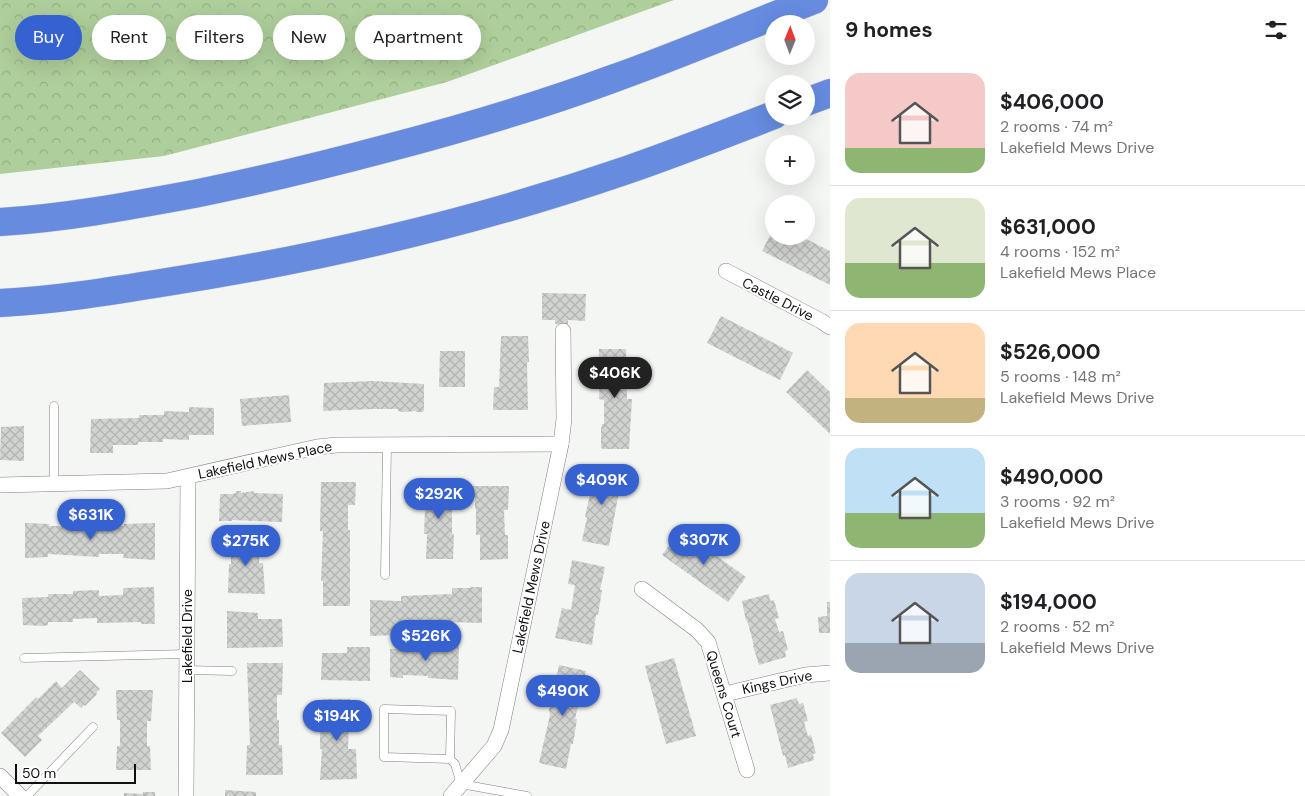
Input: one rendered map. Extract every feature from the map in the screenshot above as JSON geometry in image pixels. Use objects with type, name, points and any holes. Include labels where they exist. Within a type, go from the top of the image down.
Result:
[{"type":"highway","points":[[0,222],[46,219],[99,211],[236,186],[306,170],[459,129],[613,79],[814,0]]},
{"type":"highway","points":[[815,99],[830,93]]},
{"type":"highway","points":[[0,303],[142,286],[233,272],[324,254],[546,196],[627,170],[765,118]]},
{"type":"street","name":"Castle Drive","points":[[726,271],[830,327]]},
{"type":"street","name":"Lakefield Mews Drive","points":[[451,796],[494,746],[501,730],[561,444],[564,418],[562,331]]},
{"type":"street","name":"Lakefield Mews Place","points":[[0,485],[167,481],[317,447],[561,444]]},
{"type":"street","name":"Lakefield Drive","points":[[186,796],[188,477]]},
{"type":"street","name":"Queens Court","points":[[642,589],[697,630],[708,642],[747,770]]},
{"type":"street","name":"Kings Drive","points":[[725,694],[805,675],[830,673]]},
{"type":"street","points":[[0,776],[20,796]]},
{"type":"lane","points":[[54,406],[54,484]]},
{"type":"lane","points":[[385,575],[387,445]]},
{"type":"lane","points":[[24,658],[186,654]]},
{"type":"lane","points":[[186,670],[232,671]]},
{"type":"lane","points":[[450,760],[451,712],[384,709],[384,757],[450,760],[455,764],[461,784],[527,796]]},
{"type":"lane","points":[[27,796],[92,727]]},
{"type":"green space","points":[[0,0],[674,0],[447,82],[164,156],[0,174]]},
{"type":"building","points":[[815,244],[830,251],[830,285],[762,251],[765,245]]},
{"type":"building","points":[[542,293],[586,294],[585,321],[568,320],[568,324],[555,324],[555,320],[542,320]]},
{"type":"building","points":[[721,316],[793,353],[780,380],[707,343]]},
{"type":"building","points":[[501,336],[528,336],[528,410],[493,410],[494,387],[499,387]]},
{"type":"building","points":[[599,349],[626,349],[627,399],[632,399],[629,449],[602,449],[601,446],[601,429],[602,424],[604,424],[604,400],[599,399]]},
{"type":"building","points":[[440,351],[465,351],[465,387],[439,387]]},
{"type":"building","points":[[807,370],[830,392],[830,434],[786,392]]},
{"type":"building","points":[[373,381],[424,384],[424,411],[403,412],[398,411],[398,409],[374,409],[323,411],[324,383]]},
{"type":"building","points":[[289,395],[291,422],[242,426],[240,399]]},
{"type":"building","points":[[189,407],[214,408],[214,435],[189,435],[189,440],[163,439],[163,442],[138,442],[138,445],[113,445],[113,453],[90,453],[91,419],[139,418],[139,415],[164,415],[164,411],[189,412]]},
{"type":"building","points":[[24,426],[24,461],[0,460],[1,427]]},
{"type":"building","points":[[596,467],[624,473],[609,546],[582,541],[587,517],[585,517]]},
{"type":"building","points":[[321,482],[356,482],[355,505],[348,505],[348,530],[350,530],[350,606],[323,606],[323,581],[321,581],[323,531],[320,531]]},
{"type":"building","points":[[421,485],[456,486],[455,509],[452,509],[453,559],[426,559],[427,534],[424,534],[425,509],[422,509]]},
{"type":"building","points":[[472,486],[509,486],[508,510],[504,510],[505,535],[508,535],[508,559],[480,560],[480,535],[476,535],[476,509],[475,498],[472,498]]},
{"type":"building","points":[[236,491],[241,491],[241,493],[254,491],[254,493],[283,494],[282,522],[219,521],[220,494],[232,494],[236,493]]},
{"type":"building","points":[[25,523],[49,524],[49,526],[74,526],[74,529],[99,529],[99,526],[155,523],[155,560],[123,558],[124,554],[99,554],[99,557],[48,554],[48,557],[25,558]]},
{"type":"building","points":[[680,530],[746,577],[728,602],[662,555]]},
{"type":"building","points":[[231,538],[259,538],[259,563],[263,563],[265,594],[228,593]]},
{"type":"building","points":[[572,560],[605,567],[592,645],[555,638],[562,608],[571,610],[575,585],[568,584]]},
{"type":"building","points":[[154,587],[155,624],[141,624],[141,622],[97,623],[97,618],[73,619],[73,622],[48,622],[48,625],[43,626],[23,625],[22,598],[48,597],[48,594],[73,594],[73,591],[99,590],[99,596],[123,595],[123,588]]},
{"type":"building","points":[[482,587],[482,623],[426,622],[426,624],[401,624],[400,635],[370,636],[370,600],[401,601],[401,596],[452,594],[452,588]]},
{"type":"building","points":[[769,594],[770,601],[774,600],[779,618],[775,619],[779,632],[783,631],[788,650],[785,651],[786,657],[759,665],[742,601]]},
{"type":"building","points":[[827,602],[830,602],[830,633],[819,633],[818,617],[827,616]]},
{"type":"building","points":[[227,611],[258,613],[258,619],[282,619],[283,647],[227,648]]},
{"type":"building","points":[[459,643],[458,680],[428,678],[428,676],[403,675],[403,678],[390,677],[390,649],[428,648],[428,644]]},
{"type":"building","points":[[347,647],[370,647],[370,681],[321,680],[322,653],[347,653]]},
{"type":"building","points":[[674,658],[696,736],[666,744],[645,666]]},
{"type":"building","points":[[247,663],[283,663],[282,695],[277,695],[277,720],[279,720],[279,745],[282,745],[283,775],[246,775],[247,745],[250,745]]},
{"type":"building","points":[[559,665],[586,671],[575,719],[577,719],[573,744],[571,744],[566,769],[539,763],[550,715],[551,694],[554,690]]},
{"type":"building","points":[[80,670],[100,689],[97,694],[81,708],[74,702],[38,736],[42,740],[25,757],[1,733],[36,697],[38,699],[56,681],[62,688]]},
{"type":"building","points":[[116,690],[153,690],[151,721],[147,721],[147,746],[150,746],[151,770],[116,770],[117,746],[120,746],[120,720],[117,720]]},
{"type":"building","points":[[797,698],[799,704],[803,703],[808,721],[804,722],[808,736],[811,735],[816,753],[813,754],[814,760],[788,768],[785,755],[783,756],[770,705]]},
{"type":"building","points":[[322,699],[350,699],[348,749],[356,749],[357,779],[320,780]]},
{"type":"building","points":[[225,790],[256,792],[256,796],[225,796]]},
{"type":"building","points":[[143,792],[155,792],[155,796],[124,796],[124,793],[143,794]]}]
